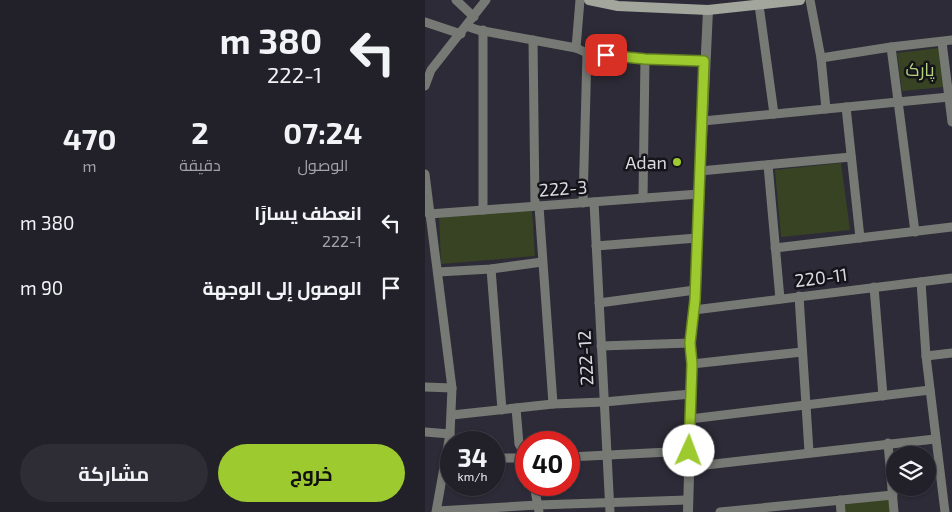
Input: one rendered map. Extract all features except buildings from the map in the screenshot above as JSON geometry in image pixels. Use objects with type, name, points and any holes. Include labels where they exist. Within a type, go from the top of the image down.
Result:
[{"type":"main road","points":[[589,0],[618,6],[658,4],[708,10],[800,0]]},
{"type":"street","points":[[456,0],[474,17]]},
{"type":"street","points":[[425,86],[431,70],[486,0]]},
{"type":"street","points":[[576,48],[580,0]]},
{"type":"street","points":[[810,0],[821,58],[825,109]]},
{"type":"street","points":[[759,5],[774,114]]},
{"type":"street","points":[[688,512],[692,364],[690,343],[694,310],[704,61],[708,10]]},
{"type":"street","points":[[425,22],[461,34]]},
{"type":"street","points":[[466,26],[576,48],[587,53],[645,59],[704,61]]},
{"type":"street","points":[[483,30],[483,210]]},
{"type":"street","points":[[533,40],[537,206],[553,404]]},
{"type":"street","points":[[821,58],[952,40]]},
{"type":"street","points":[[942,42],[952,122]]},
{"type":"street","points":[[891,47],[915,232]]},
{"type":"street","points":[[583,203],[587,53]]},
{"type":"street","points":[[643,198],[645,59]]},
{"type":"street","points":[[703,121],[949,96]]},
{"type":"street","points":[[846,107],[860,238]]},
{"type":"street","points":[[700,171],[851,157]]},
{"type":"street","points":[[768,165],[780,299]]},
{"type":"street","points":[[425,174],[429,214],[428,230],[438,272],[452,388],[450,431]]},
{"type":"street","name":"222-3","points":[[429,214],[699,194]]},
{"type":"street","name":"222-12","points":[[594,202],[610,512]]},
{"type":"street","points":[[775,248],[952,227]]},
{"type":"street","points":[[596,246],[697,238]]},
{"type":"street","points":[[438,272],[491,269],[542,262]]},
{"type":"street","points":[[491,269],[502,410]]},
{"type":"street","name":"220-11","points":[[694,310],[952,278]]},
{"type":"street","points":[[921,282],[926,356],[945,512]]},
{"type":"street","points":[[874,287],[883,396]]},
{"type":"street","points":[[599,303],[695,290]]},
{"type":"street","points":[[799,296],[809,452]]},
{"type":"street","points":[[601,346],[690,343]]},
{"type":"street","points":[[692,364],[803,352]]},
{"type":"street","points":[[926,356],[952,353]]},
{"type":"street","points":[[425,387],[452,388]]},
{"type":"street","points":[[690,419],[930,390]]},
{"type":"street","points":[[452,415],[553,404],[603,402],[691,394]]},
{"type":"street","points":[[516,408],[518,431]]},
{"type":"street","points":[[425,432],[440,433]]},
{"type":"street","points":[[688,467],[935,439]]},
{"type":"street","points":[[580,456],[689,451]]},
{"type":"street","points":[[440,496],[437,512],[538,508],[609,502],[687,500]]},
{"type":"street","points":[[720,512],[795,508],[840,500],[886,496]]},
{"type":"street","points":[[893,496],[894,512]]},
{"type":"street","points":[[840,500],[841,512]]},
{"type":"green space","name":"پارک","points":[[939,48],[944,87],[902,91],[897,53]]},
{"type":"green space","points":[[841,163],[850,230],[781,237],[775,170]]},
{"type":"green space","points":[[532,209],[535,256],[441,264],[439,216]]},
{"type":"green space","points":[[893,496],[894,512],[841,512],[840,500]]},
{"type":"place","name":"Adan","points":[[677,162]]},
{"type":"route","points":[[606,55],[645,59],[704,61],[695,300],[690,343],[692,364],[689,451]]}]
